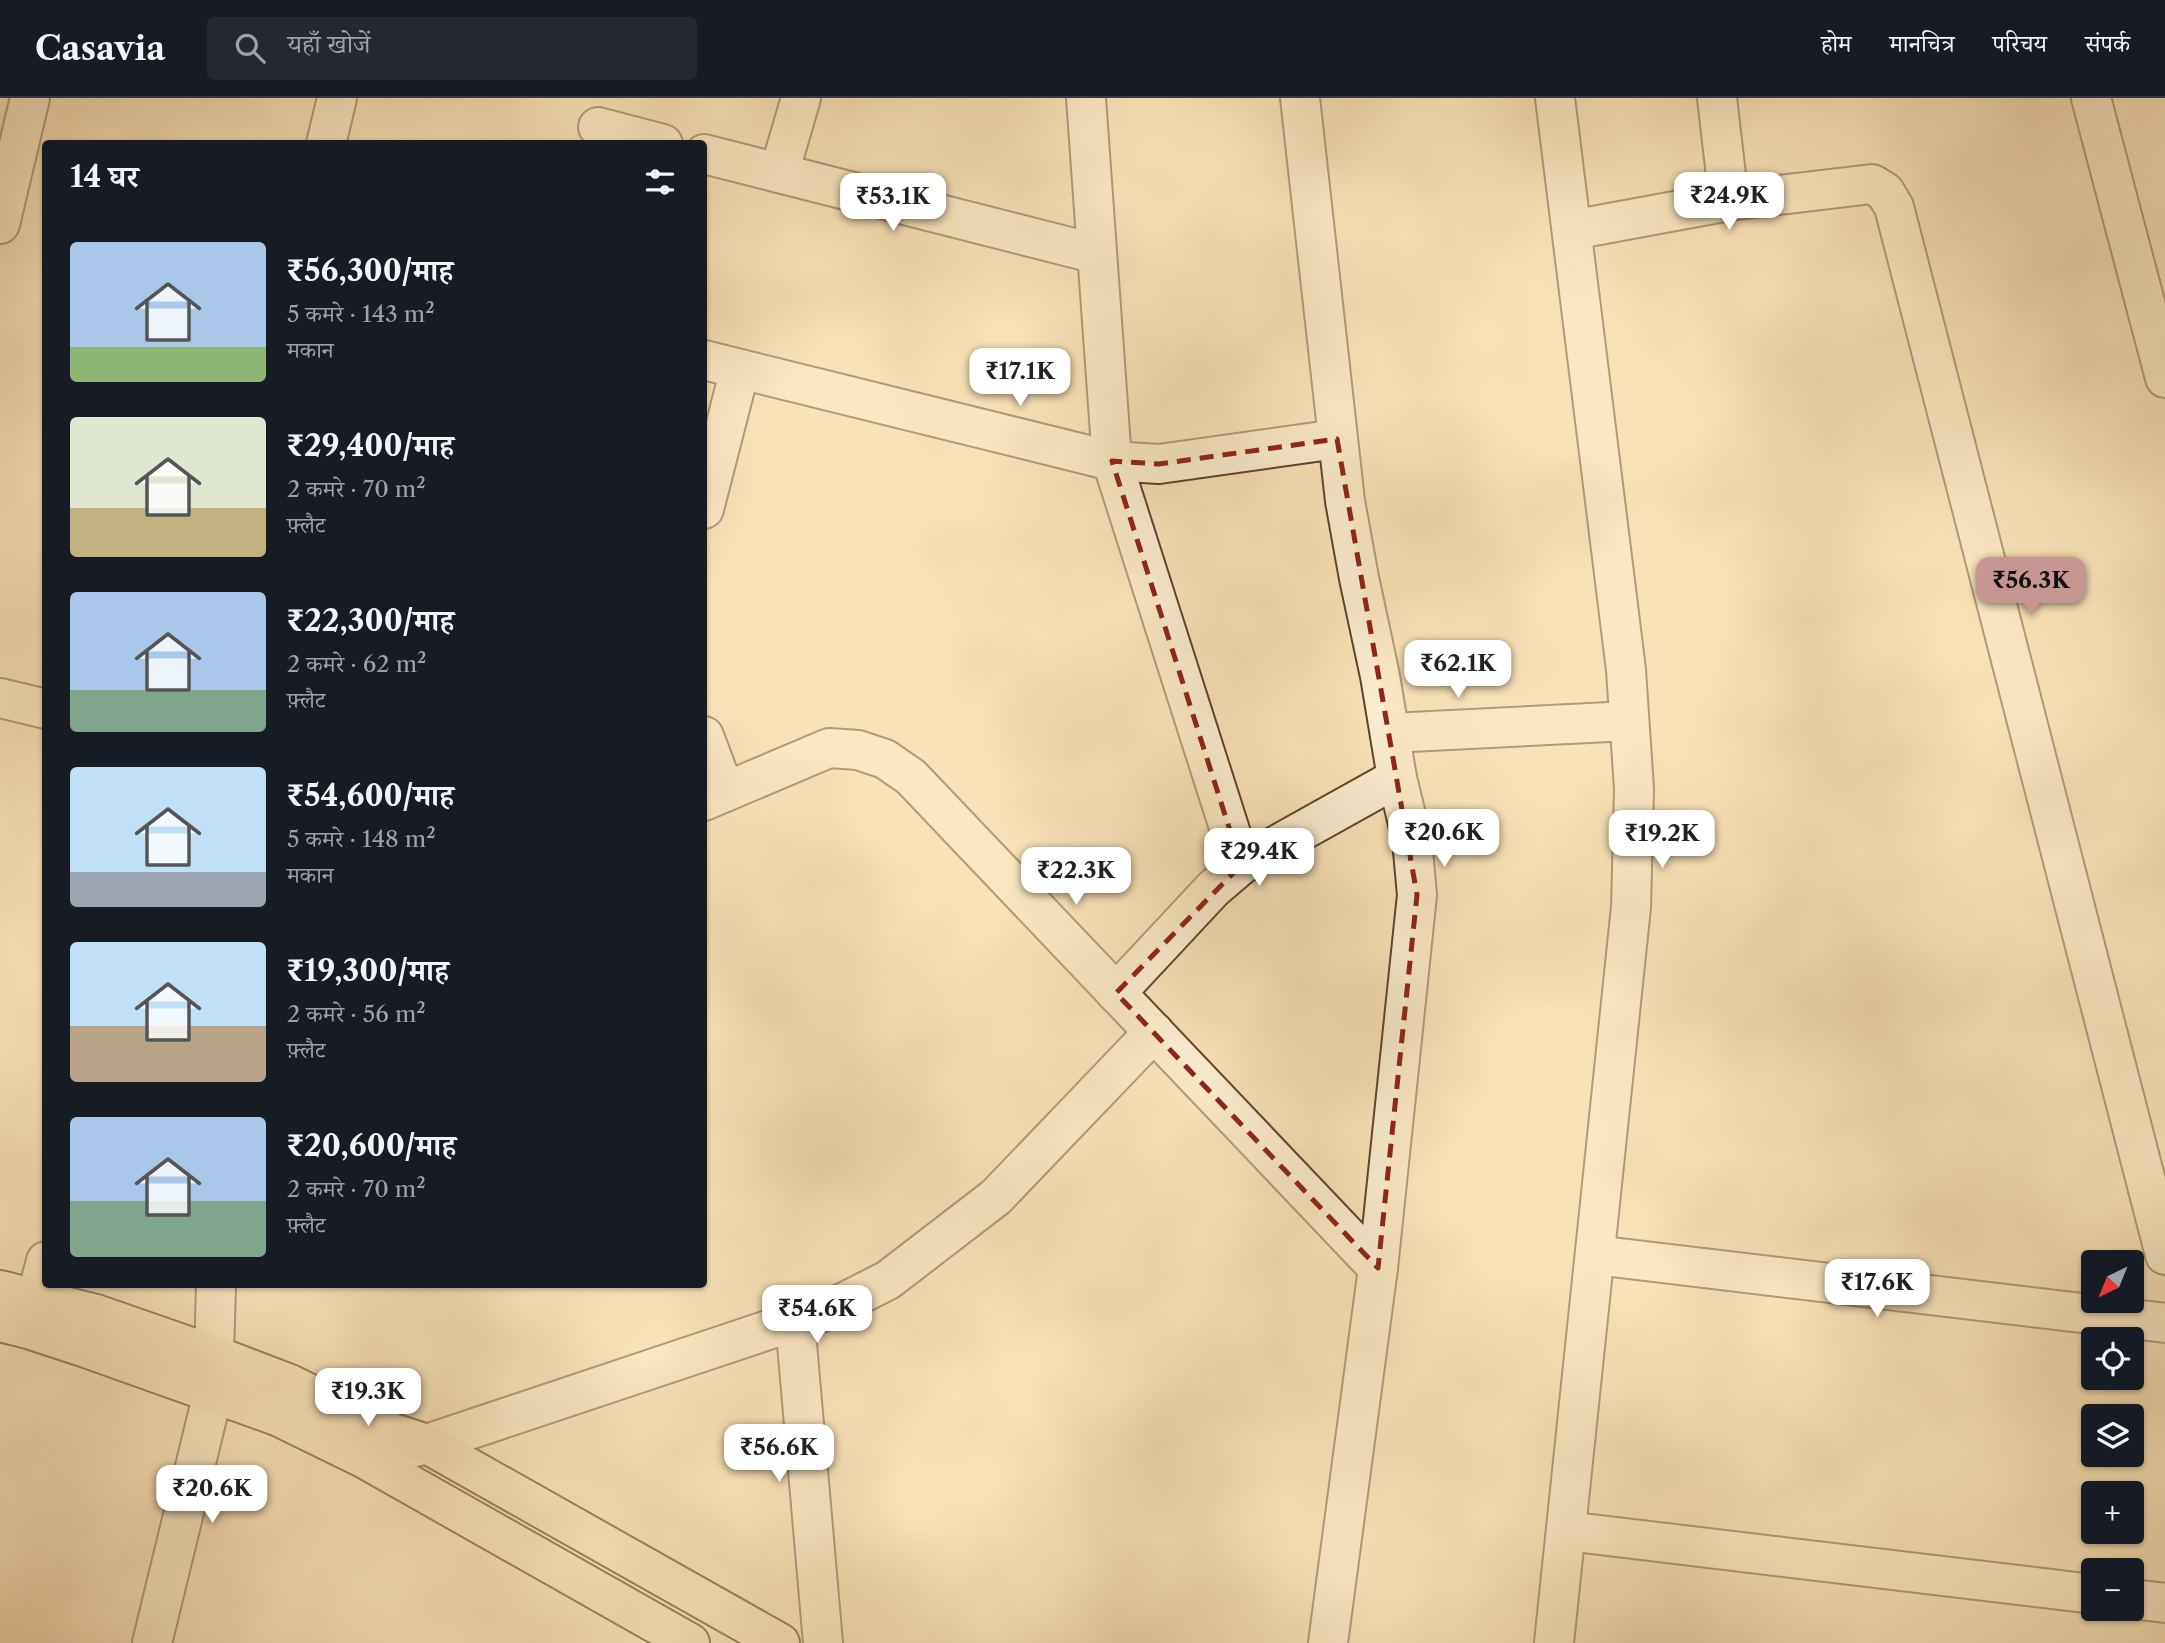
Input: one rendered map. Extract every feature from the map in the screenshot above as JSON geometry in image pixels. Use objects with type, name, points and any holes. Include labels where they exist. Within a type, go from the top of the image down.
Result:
[{"type":"main road","points":[[16,1310],[96,1314],[290,1384],[381,1429],[427,1444],[779,1643]]},
{"type":"main road","points":[[16,1310],[213,1393],[276,1416],[365,1460],[690,1643]]},
{"type":"street","points":[[0,224],[30,98]]},
{"type":"street","points":[[327,140],[337,98]]},
{"type":"street","points":[[779,173],[801,98]]},
{"type":"street","points":[[1086,98],[1112,461],[1241,865]]},
{"type":"street","points":[[1300,98],[1345,501],[1380,676],[1397,778],[1412,840],[1417,895],[1378,1268],[1328,1643]]},
{"type":"street","points":[[1554,1643],[1631,906],[1634,789],[1626,670],[1556,98]]},
{"type":"street","points":[[1717,98],[1729,201]]},
{"type":"street","points":[[2091,98],[2165,378]]},
{"type":"street","points":[[599,123],[651,140]]},
{"type":"street","points":[[707,155],[1097,254]]},
{"type":"street","points":[[1572,230],[1729,201],[1872,184],[1885,192],[1894,207],[2165,1255]]},
{"type":"street","points":[[707,361],[1112,461],[1159,464],[1337,439]]},
{"type":"street","points":[[707,497],[740,369]]},
{"type":"street","points":[[0,698],[42,708]]},
{"type":"street","points":[[1390,733],[1629,721]]},
{"type":"street","points":[[707,754],[714,797],[829,748],[858,750],[885,759],[911,777],[1378,1268]]},
{"type":"street","points":[[1116,993],[1213,889],[1241,865],[1397,778]]},
{"type":"street","points":[[365,1460],[427,1444],[831,1309],[888,1280],[986,1205],[1154,1032]]},
{"type":"street","points":[[1595,1255],[2165,1323]]},
{"type":"street","points":[[16,1310],[42,1268]]},
{"type":"street","points":[[152,1643],[213,1393],[216,1288]]},
{"type":"street","points":[[795,1321],[823,1643]]},
{"type":"street","points":[[1566,1531],[2081,1593]]},
{"type":"street","points":[[2144,1600],[2165,1603]]},
{"type":"highlighted area","points":[[1337,439],[1417,895],[1378,1268],[1116,993],[1241,865],[1112,461],[1159,464]]}]
